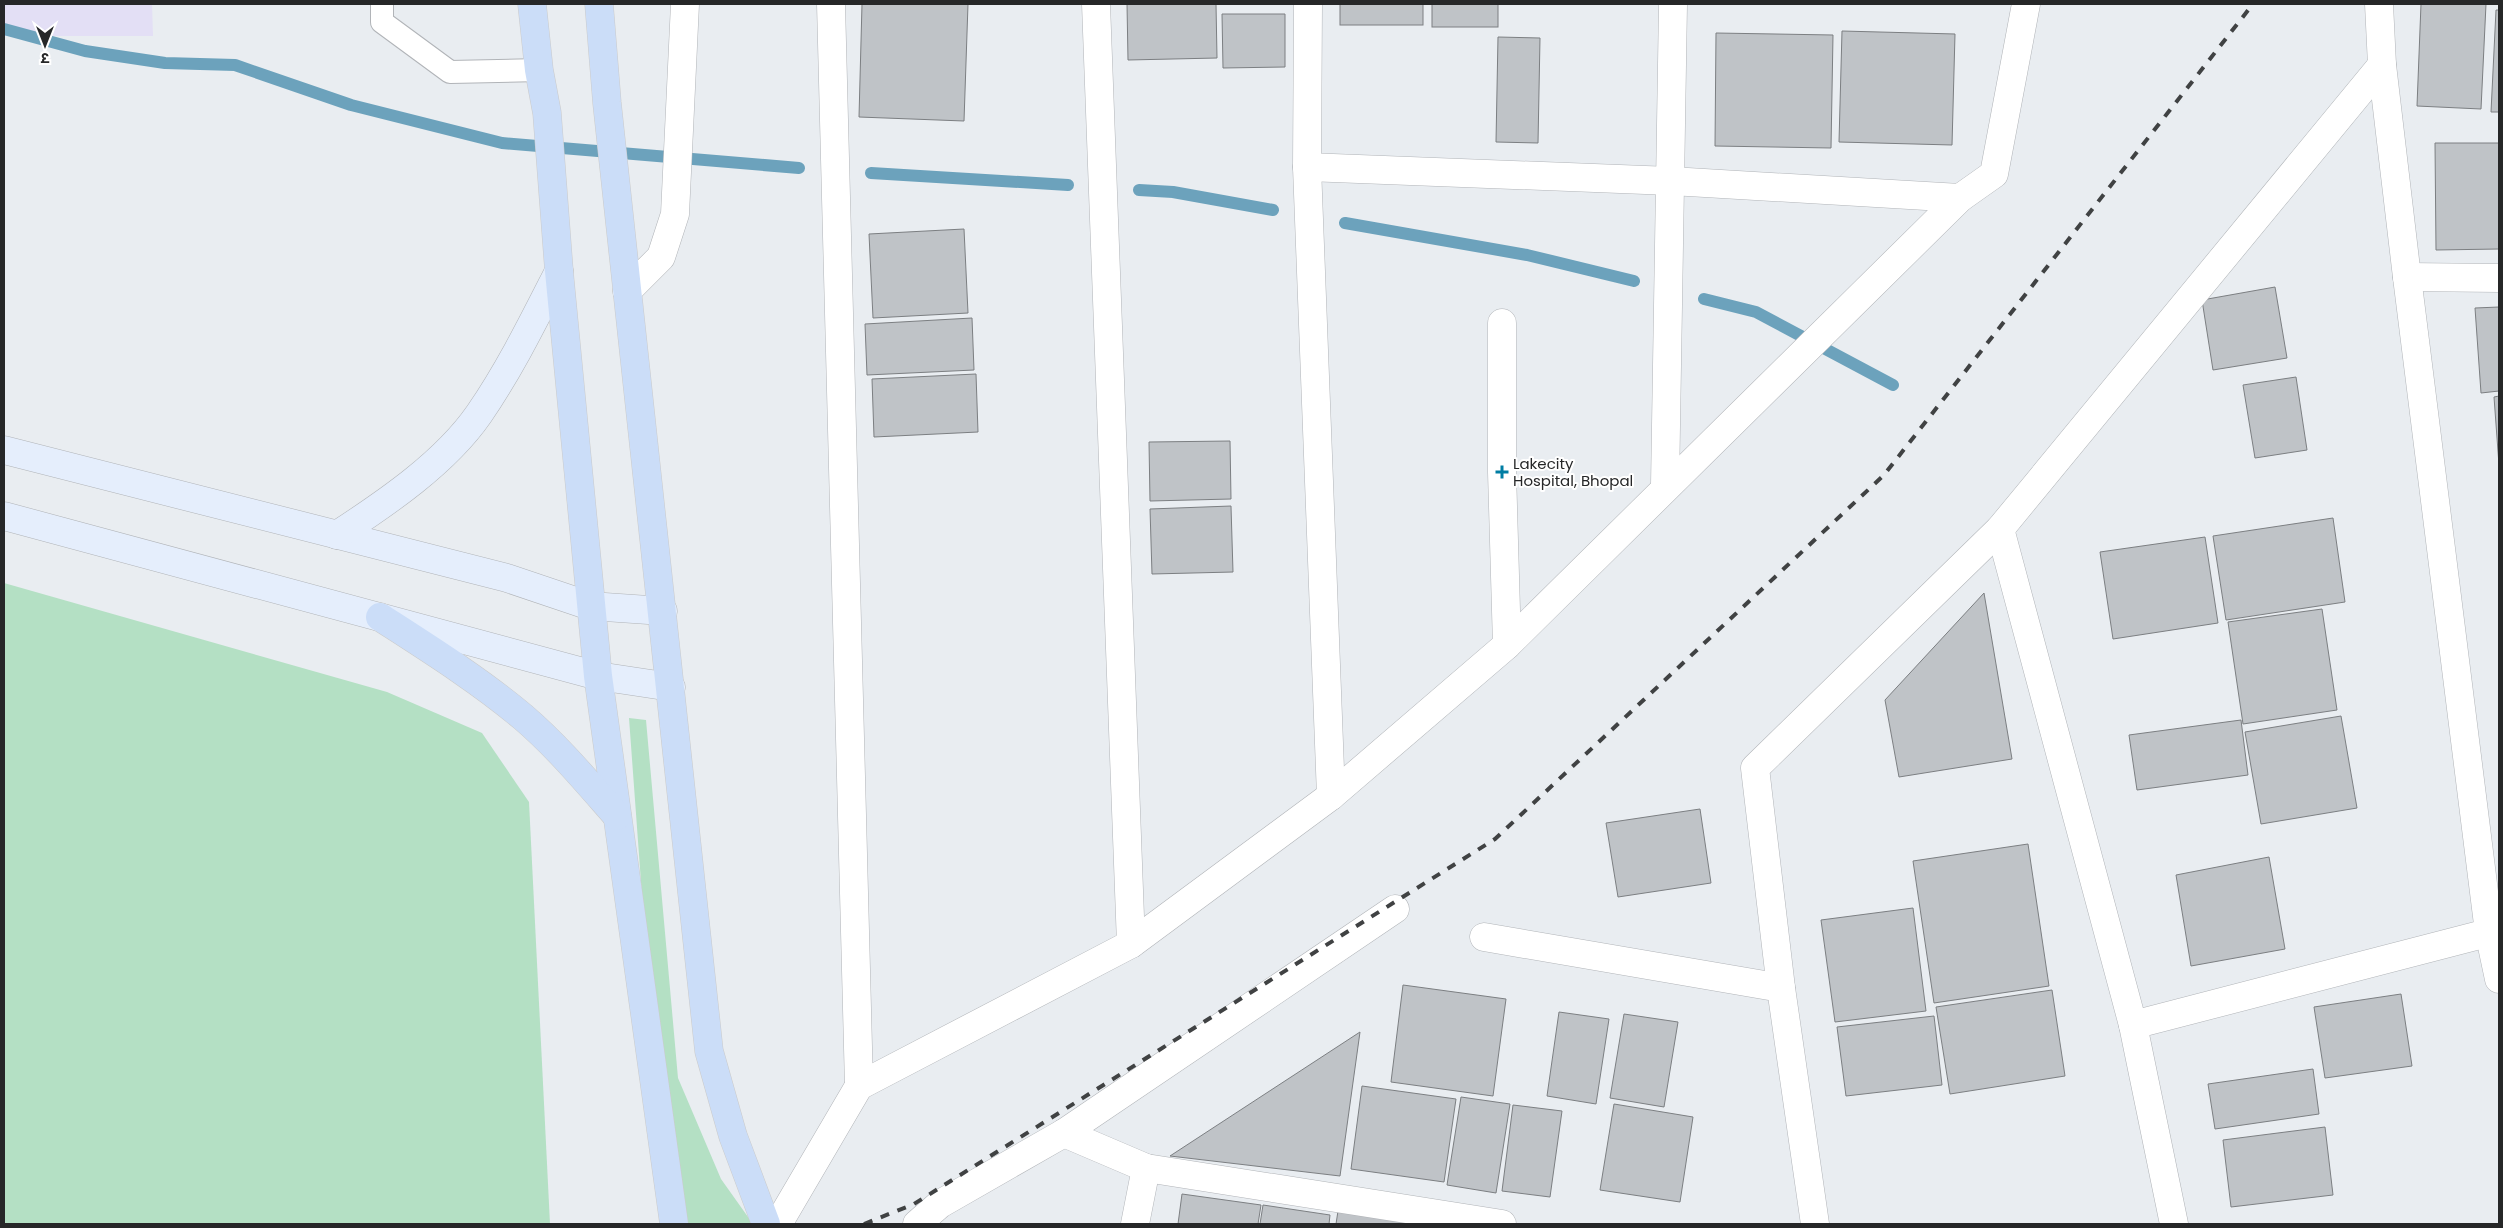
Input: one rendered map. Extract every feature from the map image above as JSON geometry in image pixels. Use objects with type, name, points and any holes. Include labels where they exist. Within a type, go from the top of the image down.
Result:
[{"type":"main road","points":[[532,4],[539,70],[547,113],[554,218],[598,676],[674,1224]]},
{"type":"main road","points":[[599,4],[607,103],[622,225],[709,1051],[733,1136],[766,1224]]},
{"type":"main road","points":[[336,534],[385,504],[435,462],[478,416],[518,352],[559,271]]},
{"type":"main road","points":[[4,450],[507,578],[590,606],[663,611]]},
{"type":"main road","points":[[4,516],[598,676],[671,686]]},
{"type":"main road","points":[[380,617],[427,648],[523,717],[564,755],[618,816]]},
{"type":"street","points":[[628,291],[661,257],[675,214],[685,4]]},
{"type":"street","points":[[778,1224],[859,1086],[831,4]]},
{"type":"street","points":[[1096,4],[1131,944]]},
{"type":"street","points":[[1308,4],[1307,167],[1331,796]]},
{"type":"street","points":[[1666,486],[1673,4]]},
{"type":"street","points":[[859,1086],[1131,944],[1331,796],[1507,645],[1960,198],[1994,174],[2026,4]]},
{"type":"street","points":[[2379,4],[2382,65],[2406,277],[2499,979]]},
{"type":"street","points":[[1815,1224],[1781,988],[1755,768],[2000,530],[2382,65]]},
{"type":"street","points":[[1307,167],[1671,182],[1960,198]]},
{"type":"street","points":[[2406,277],[2499,278]]},
{"type":"street","points":[[1502,323],[1502,472],[1507,645]]},
{"type":"street","points":[[2000,530],[2133,1025],[2174,1224]]},
{"type":"street","points":[[917,1224],[940,1204],[1064,1133],[1395,909]]},
{"type":"street","points":[[2133,1025],[2494,931]]},
{"type":"street","points":[[1484,936],[1781,988]]},
{"type":"street","points":[[1064,1133],[1146,1168],[1502,1224]]},
{"type":"street","points":[[1135,1224],[1146,1168]]},
{"type":"lane","points":[[382,4],[382,22],[450,72],[539,70]]},
{"type":"shaded area","points":[[4,4],[152,4],[153,36],[4,36]]},
{"type":"green space","points":[[4,583],[387,692],[482,733],[529,802],[550,1224],[4,1224]]},
{"type":"green space","points":[[629,718],[646,720],[678,1078],[721,1179],[753,1224],[666,1224]]},
{"type":"building","points":[[862,4],[968,4],[964,121],[859,117]]},
{"type":"building","points":[[1127,4],[1216,4],[1217,58],[1128,60]]},
{"type":"building","points":[[1340,4],[1423,4],[1423,25],[1340,25]]},
{"type":"building","points":[[1432,4],[1498,4],[1498,27],[1432,27]]},
{"type":"building","points":[[2421,4],[2486,4],[2481,109],[2417,106]]},
{"type":"building","points":[[2496,10],[2499,10],[2499,112],[2491,112]]},
{"type":"building","points":[[1222,14],[1285,14],[1285,67],[1223,68]]},
{"type":"building","points":[[1842,31],[1955,34],[1952,145],[1839,142]]},
{"type":"building","points":[[1716,33],[1833,35],[1831,148],[1715,146]]},
{"type":"building","points":[[1498,37],[1540,38],[1538,143],[1496,142]]},
{"type":"building","points":[[2435,143],[2499,143],[2499,249],[2436,250]]},
{"type":"building","points":[[964,229],[968,313],[873,318],[869,234]]},
{"type":"building","points":[[2275,287],[2287,358],[2213,370],[2202,300]]},
{"type":"building","points":[[2499,307],[2499,391],[2481,393],[2475,308]]},
{"type":"building","points":[[972,318],[974,370],[867,375],[865,324]]},
{"type":"building","points":[[976,374],[978,432],[874,437],[872,379]]},
{"type":"building","points":[[2296,377],[2307,450],[2255,458],[2243,385]]},
{"type":"building","points":[[2499,396],[2499,465],[2494,397]]},
{"type":"building","points":[[1230,441],[1231,499],[1150,501],[1149,442]]},
{"type":"building","points":[[1231,506],[1233,572],[1152,574],[1150,509]]},
{"type":"building","points":[[2333,518],[2345,602],[2226,620],[2213,536]]},
{"type":"building","points":[[2205,537],[2218,623],[2113,639],[2100,552]]},
{"type":"building","points":[[1984,593],[2012,759],[1899,777],[1885,700]]},
{"type":"building","points":[[2322,609],[2337,710],[2243,724],[2228,622]]},
{"type":"building","points":[[2341,716],[2357,808],[2261,824],[2245,732]]},
{"type":"building","points":[[2241,720],[2248,775],[2137,790],[2129,735]]},
{"type":"building","points":[[1700,809],[1711,883],[1618,897],[1606,823]]},
{"type":"building","points":[[2028,844],[2049,986],[1934,1003],[1913,861]]},
{"type":"building","points":[[2269,857],[2285,949],[2191,966],[2176,875]]},
{"type":"building","points":[[1913,908],[1926,1011],[1835,1022],[1821,920]]},
{"type":"building","points":[[1403,985],[1506,999],[1493,1096],[1391,1082]]},
{"type":"building","points":[[2052,990],[2065,1076],[1950,1094],[1936,1007]]},
{"type":"building","points":[[2401,994],[2412,1066],[2325,1078],[2314,1007]]},
{"type":"building","points":[[1559,1012],[1609,1019],[1596,1104],[1547,1096]]},
{"type":"building","points":[[1624,1014],[1678,1022],[1664,1107],[1610,1098]]},
{"type":"building","points":[[1934,1016],[1942,1085],[1846,1096],[1837,1027]]},
{"type":"building","points":[[1360,1032],[1340,1176],[1170,1156]]},
{"type":"building","points":[[2313,1069],[2319,1114],[2215,1129],[2208,1084]]},
{"type":"building","points":[[1362,1086],[1456,1099],[1444,1182],[1351,1169]]},
{"type":"building","points":[[1461,1097],[1510,1104],[1496,1193],[1447,1185]]},
{"type":"building","points":[[1614,1104],[1693,1117],[1680,1202],[1600,1190]]},
{"type":"building","points":[[1513,1105],[1562,1111],[1550,1197],[1502,1191]]},
{"type":"building","points":[[2325,1127],[2333,1195],[2231,1207],[2223,1140]]},
{"type":"building","points":[[1182,1194],[1261,1205],[1258,1224],[1178,1224]]},
{"type":"building","points":[[1263,1205],[1330,1215],[1329,1224],[1260,1224]]},
{"type":"building","points":[[1338,1211],[1412,1223],[1412,1224],[1336,1224]]},
{"type":"waterway","points":[[4,29],[85,51],[165,63],[235,65],[351,105],[502,143],[799,168]]},
{"type":"waterway","points":[[871,173],[1068,185]]},
{"type":"waterway","points":[[1139,190],[1173,192],[1273,210]]},
{"type":"waterway","points":[[1345,223],[1527,255],[1634,281]]},
{"type":"waterway","points":[[1704,299],[1756,312],[1893,385]]},
{"type":"railway","points":[[864,1224],[914,1204],[1495,839],[1884,475],[2253,4]]},
{"type":"place","name":"Lakecity Hospital, Bhopal","points":[[1502,472]]}]
